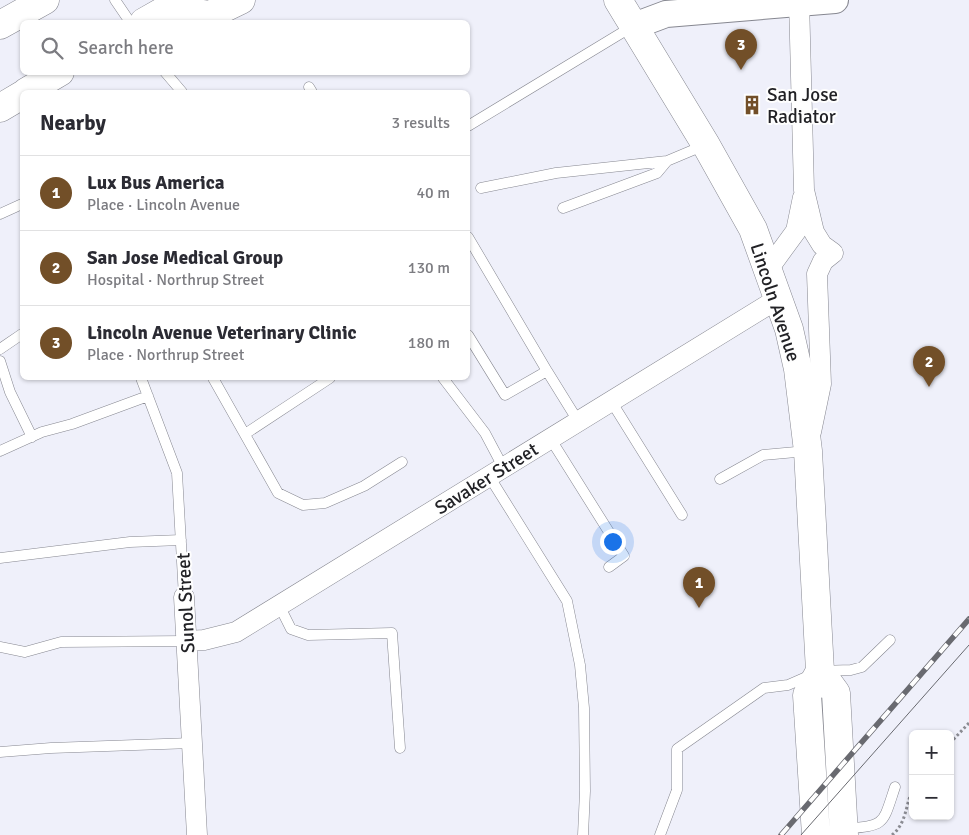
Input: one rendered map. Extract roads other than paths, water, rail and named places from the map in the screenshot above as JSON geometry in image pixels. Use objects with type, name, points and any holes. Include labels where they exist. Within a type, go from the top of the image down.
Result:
[{"type":"main road","points":[[0,25],[45,0]]},
{"type":"main road","points":[[164,11],[210,15],[241,0]]},
{"type":"main road","name":"Lincoln Avenue","points":[[618,0],[706,145],[753,229],[789,329],[798,369],[808,451],[820,671]]},
{"type":"main road","points":[[29,90],[55,75]]},
{"type":"main road","points":[[0,108],[20,96]]},
{"type":"main road","points":[[816,835],[807,695],[820,671],[836,693],[844,832]]},
{"type":"street","points":[[634,26],[666,14],[673,7],[835,0]]},
{"type":"street","points":[[799,2],[804,190],[814,232],[822,245],[833,253],[823,261],[818,274],[821,384],[808,451]]},
{"type":"street","points":[[768,268],[796,231],[804,190]]},
{"type":"street","name":"Savaker Street","points":[[187,641],[204,640],[236,632],[779,298]]},
{"type":"street","name":"Sunol Street","points":[[184,597],[197,835]]},
{"type":"lane","points":[[115,0],[129,20]]},
{"type":"lane","points":[[470,125],[634,26]]},
{"type":"lane","points":[[168,75],[180,90]]},
{"type":"lane","points":[[481,188],[556,173],[667,162],[706,145]]},
{"type":"lane","points":[[562,208],[657,172],[667,162]]},
{"type":"lane","points":[[0,214],[20,205]]},
{"type":"lane","points":[[470,239],[578,421]]},
{"type":"lane","points":[[0,349],[20,335]]},
{"type":"lane","points":[[470,338],[505,395],[547,371]]},
{"type":"lane","points":[[0,361],[10,392],[32,437]]},
{"type":"lane","name":"Sunol Street","points":[[142,380],[177,473],[184,597]]},
{"type":"lane","points":[[214,380],[278,493],[303,505],[325,503],[364,486],[402,462]]},
{"type":"lane","points":[[245,434],[327,380]]},
{"type":"lane","points":[[445,380],[485,433],[496,472],[567,601],[580,665],[584,708],[585,791],[582,835]]},
{"type":"lane","points":[[0,451],[32,437],[148,396]]},
{"type":"lane","points":[[611,401],[682,515]]},
{"type":"lane","points":[[550,438],[624,556],[610,567]]},
{"type":"lane","points":[[720,480],[763,455],[808,451]]},
{"type":"lane","points":[[0,558],[130,542],[181,540]]},
{"type":"lane","points":[[279,605],[291,629],[308,635],[392,633],[400,748]]},
{"type":"lane","points":[[660,835],[677,790],[677,748],[764,688],[788,684],[820,671],[851,670],[862,667],[890,640]]},
{"type":"lane","points":[[0,648],[25,652],[61,642],[187,641]]},
{"type":"lane","points":[[0,752],[51,748],[192,743]]},
{"type":"lane","points":[[844,832],[878,825],[886,818],[895,787]]},
{"type":"tram line","points":[[801,835],[969,645]]},
{"type":"railway","points":[[781,835],[969,619]]},
{"type":"place","name":"Lincoln Avenue Veterinary Clinic","points":[[741,70]]},
{"type":"place","name":"San Jose Radiator","points":[[752,105]]},
{"type":"place","name":"San Jose Medical Group","points":[[929,387]]},
{"type":"place","name":"Lux Bus America","points":[[699,608]]}]
